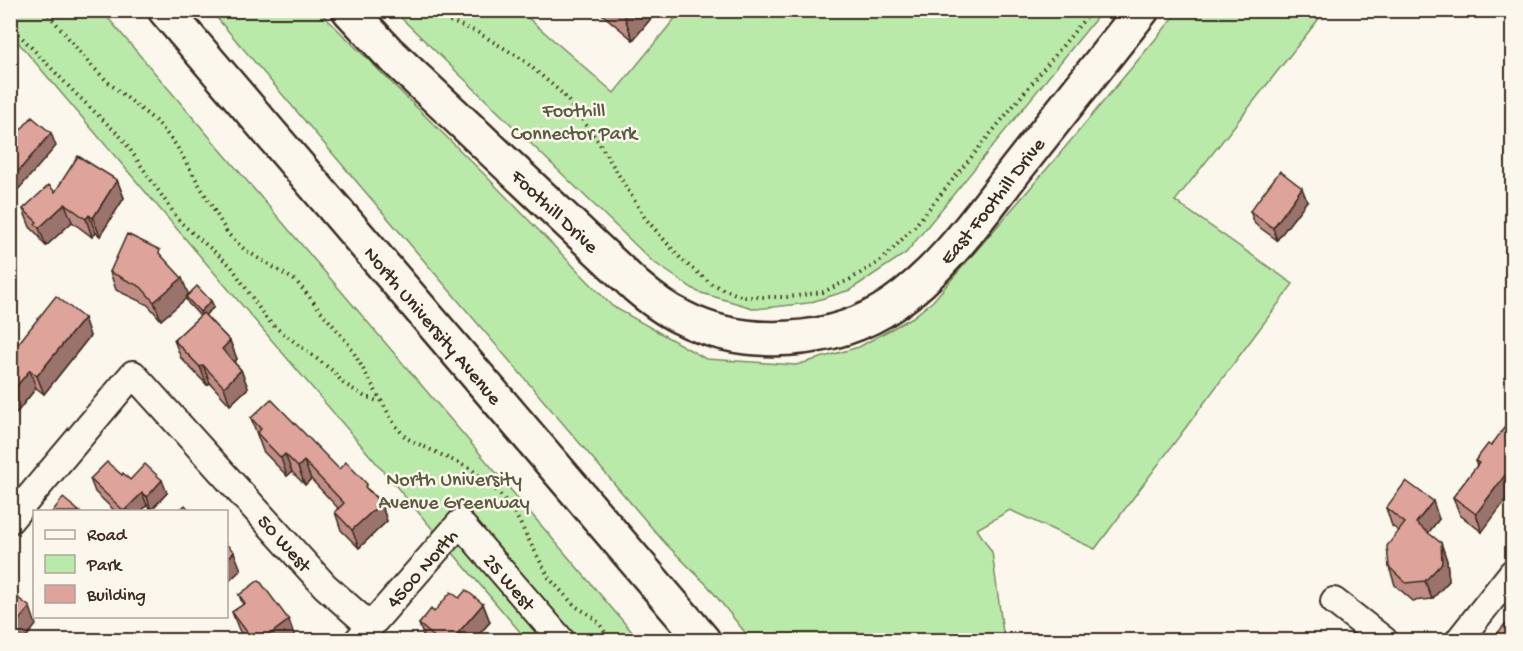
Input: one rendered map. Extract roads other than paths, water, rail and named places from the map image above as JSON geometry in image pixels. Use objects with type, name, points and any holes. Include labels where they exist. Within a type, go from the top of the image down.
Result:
[{"type":"main road","name":"North University Avenue","points":[[165,10],[703,640]]},
{"type":"main road","name":"Foothill Drive","points":[[349,10],[387,51],[603,256],[654,301],[681,318],[732,335],[765,338],[801,337]]},
{"type":"main road","name":"East Foothill Drive","points":[[801,337],[826,333],[858,323],[892,305],[914,288],[952,250],[1142,10]]},
{"type":"street","name":"50 West","points":[[10,520],[133,374],[325,586],[364,633]]},
{"type":"street","name":"4500 North","points":[[364,633],[460,523]]},
{"type":"street","name":"25 West","points":[[460,523],[561,640]]},
{"type":"street","points":[[1459,640],[1512,573]]},
{"type":"street","points":[[1334,601],[1384,640]]},
{"type":"park label","name":"Foothill Connector Park","points":[[574,120]]},
{"type":"park label","name":"North University Avenue Greenway","points":[[454,490]]}]
